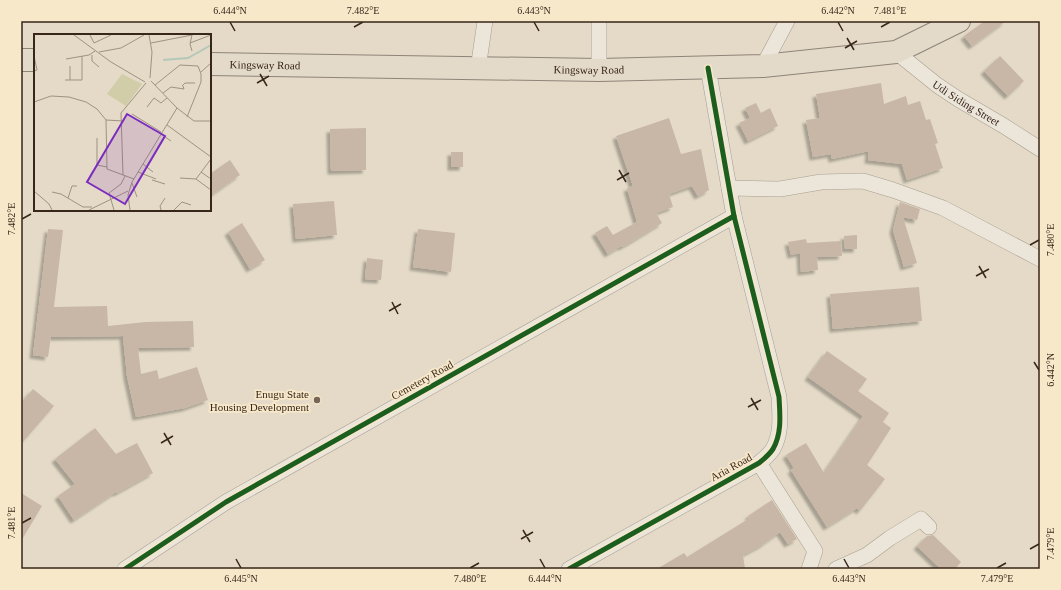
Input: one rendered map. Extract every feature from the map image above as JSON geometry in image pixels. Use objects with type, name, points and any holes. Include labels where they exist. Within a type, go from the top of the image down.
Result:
[{"type":"main road","name":"Kingsway Road","points":[[211,64],[598,70],[764,66],[896,52],[959,21]]},
{"type":"main road","points":[[21,60],[34,60]]},
{"type":"street","points":[[478,68],[485,21]]},
{"type":"street","points":[[598,70],[599,21]]},
{"type":"street","points":[[764,66],[787,21]]},
{"type":"street","name":"Udi Siding Street","points":[[896,52],[958,100],[1004,126],[1040,149]]},
{"type":"street","name":"Aria Road","points":[[569,569],[759,463],[772,451],[777,440],[780,422],[779,396],[745,266],[734,216],[708,68]]},
{"type":"street","points":[[729,188],[780,190],[821,182],[863,181],[943,208],[1040,259]]},
{"type":"street","name":"Cemetery Road","points":[[125,569],[226,502],[734,216]]},
{"type":"street","points":[[759,463],[815,551],[808,569]]},
{"type":"street","points":[[836,569],[867,555],[890,538],[921,519],[929,527]]},
{"type":"building","points":[[985,21],[1006,21],[972,46],[964,36]]},
{"type":"building","points":[[1000,56],[1024,81],[1008,96],[984,71]]},
{"type":"building","points":[[881,83],[884,104],[906,96],[908,105],[920,101],[926,120],[930,119],[938,143],[935,144],[943,168],[907,180],[902,164],[868,160],[869,151],[832,159],[831,154],[813,157],[806,120],[820,118],[816,94]]},
{"type":"building","points":[[756,103],[761,113],[770,108],[778,126],[748,141],[739,123],[750,118],[745,108]]},
{"type":"building","points":[[669,118],[681,154],[701,149],[709,190],[698,196],[692,186],[669,194],[673,207],[656,213],[662,223],[608,254],[595,233],[607,226],[613,235],[637,222],[627,188],[633,186],[616,136]]},
{"type":"building","points":[[366,128],[366,170],[331,171],[330,129]]},
{"type":"building","points":[[451,152],[463,152],[463,167],[451,167]]},
{"type":"building","points":[[230,160],[240,175],[211,195],[211,173]]},
{"type":"building","points":[[334,201],[337,235],[296,239],[293,204]]},
{"type":"building","points":[[900,202],[920,209],[917,220],[903,217],[917,263],[904,267],[893,230]]},
{"type":"building","points":[[242,223],[265,260],[250,269],[228,232]]},
{"type":"building","points":[[48,229],[63,230],[54,307],[107,306],[108,326],[145,322],[193,321],[194,347],[138,348],[141,374],[157,370],[159,379],[197,367],[208,400],[185,408],[136,417],[127,376],[123,336],[51,337],[48,357],[33,355]]},
{"type":"building","points":[[418,229],[455,233],[451,272],[413,267]]},
{"type":"building","points":[[857,235],[857,249],[845,249],[844,236]]},
{"type":"building","points":[[806,239],[807,243],[841,241],[842,256],[817,257],[818,270],[801,272],[800,253],[791,255],[788,242]]},
{"type":"building","points":[[367,258],[383,260],[381,280],[365,279]]},
{"type":"building","points":[[919,287],[922,321],[833,329],[830,294]]},
{"type":"building","points":[[827,351],[867,379],[858,391],[889,413],[883,422],[891,428],[867,465],[885,479],[860,511],[857,508],[827,527],[791,470],[794,468],[786,455],[806,443],[824,473],[863,416],[808,377]]},
{"type":"building","points":[[33,389],[54,406],[21,444],[21,403]]},
{"type":"building","points":[[95,428],[116,454],[137,443],[153,473],[117,493],[116,492],[74,520],[58,496],[75,484],[55,459]]},
{"type":"building","points":[[21,493],[42,506],[21,541]]},
{"type":"building","points":[[772,500],[797,539],[788,544],[780,532],[762,545],[743,555],[745,569],[657,569],[684,553],[687,557],[750,518],[748,516]]},
{"type":"building","points":[[933,535],[961,562],[955,569],[941,569],[917,546],[927,536]]},
{"type":"cycle path","points":[[569,569],[759,463],[773,449],[778,437],[780,424],[779,397],[734,216],[708,68]]},
{"type":"cycle path","points":[[125,569],[226,502],[734,216]]},
{"type":"place","name":"Enugu State Housing Development","points":[[317,400]]}]
